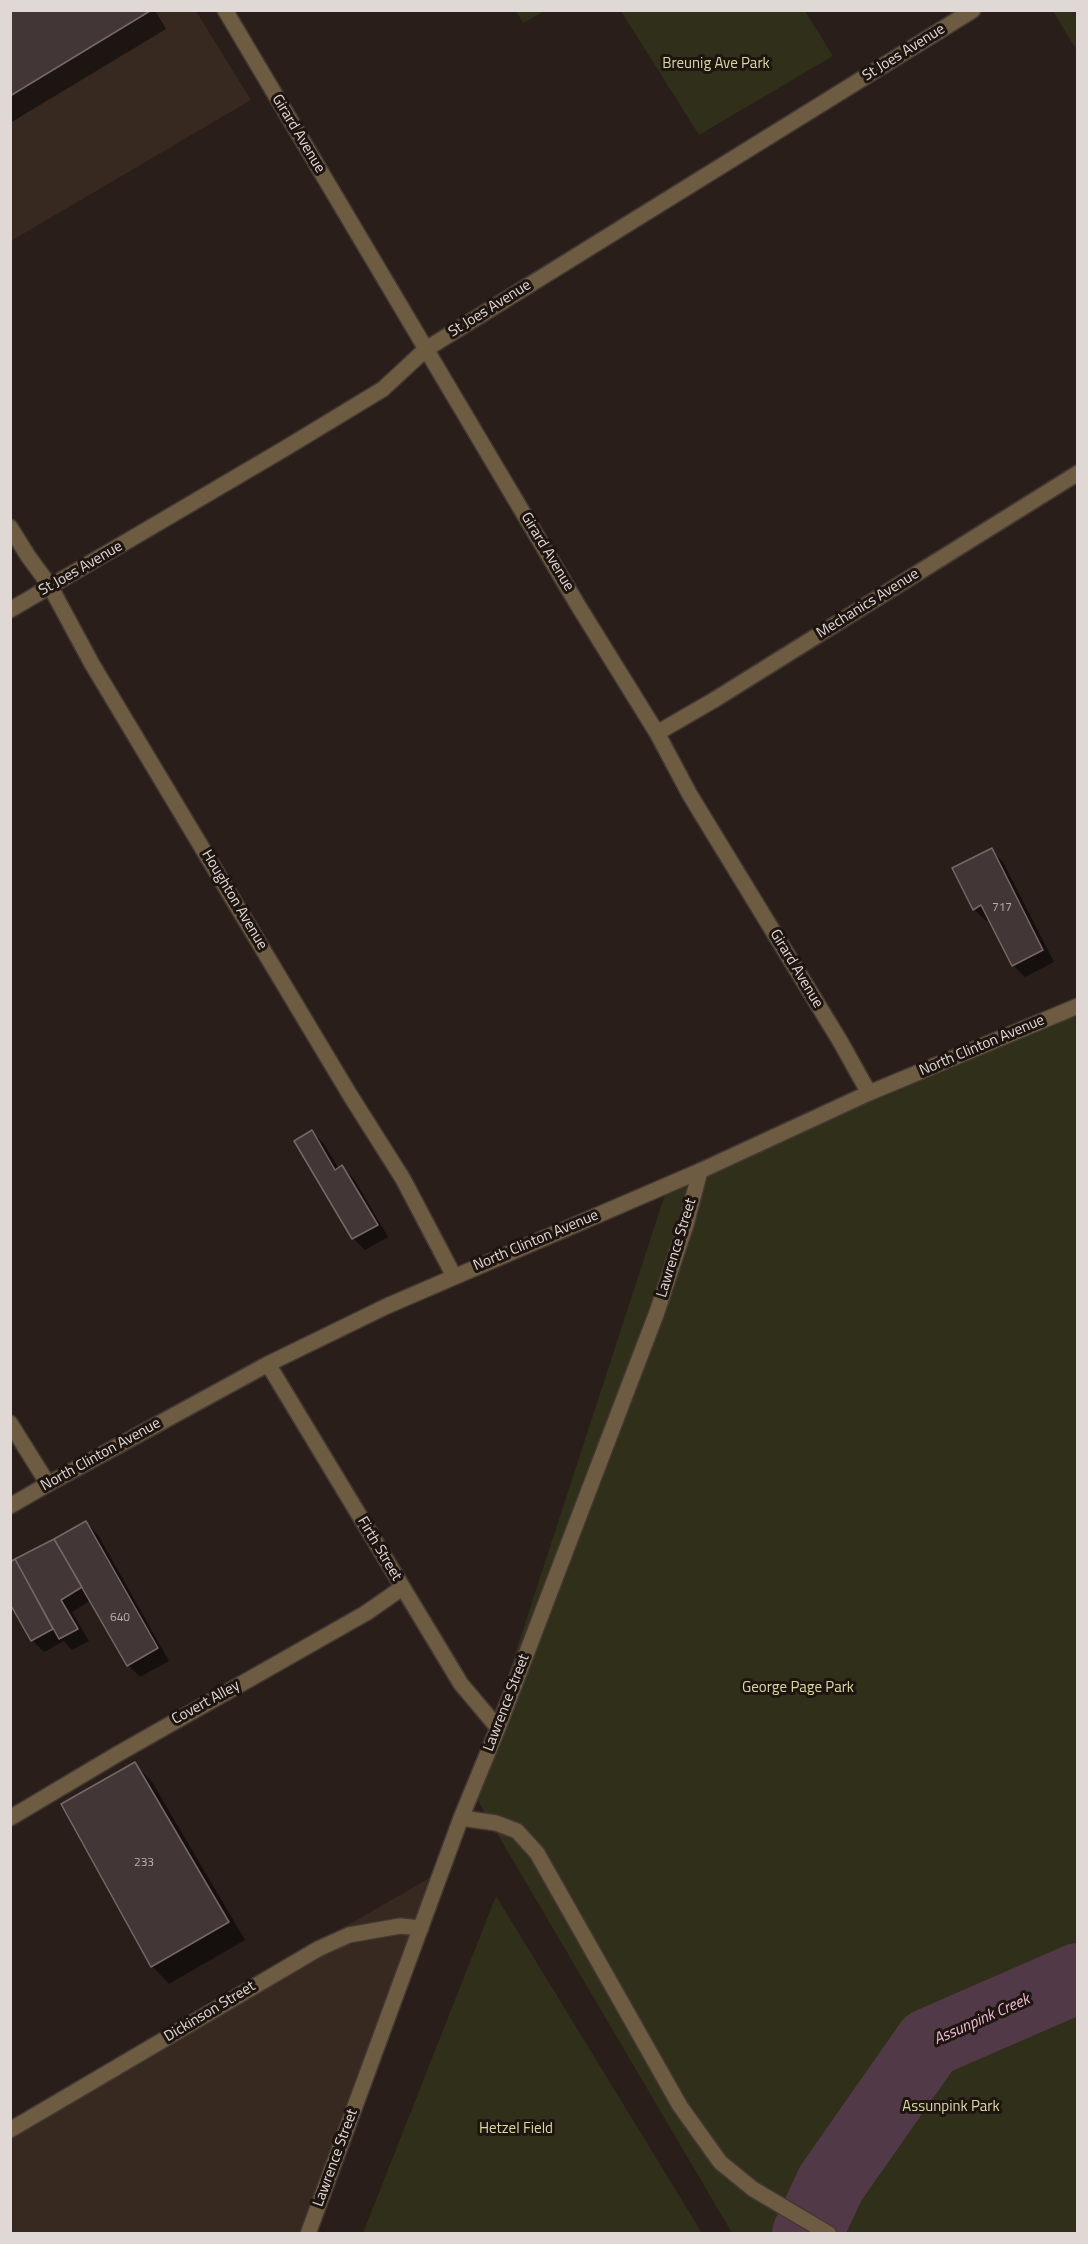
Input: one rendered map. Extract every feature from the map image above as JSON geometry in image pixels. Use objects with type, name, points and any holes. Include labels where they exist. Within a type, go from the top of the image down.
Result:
[{"type":"street","name":"Girard Avenue","points":[[225,10],[869,1093]]},
{"type":"street","name":"St Joes Avenue","points":[[10,610],[383,388],[426,349],[973,10]]},
{"type":"street","name":"Mechanics Avenue","points":[[657,734],[1077,473]]},
{"type":"street","name":"Houghton Avenue","points":[[10,527],[50,586],[92,664],[350,1095],[403,1179],[453,1276]]},
{"type":"street","name":"North Clinton Avenue","points":[[10,1506],[268,1364],[453,1276],[700,1172],[869,1093],[1077,1006]]},
{"type":"street","name":"Lawrence Street","points":[[308,2234],[462,1818],[657,1312],[686,1226],[700,1172]]},
{"type":"street","name":"Firth Street","points":[[268,1364],[461,1684],[498,1728]]},
{"type":"street","points":[[10,1423],[48,1484]]},
{"type":"street","name":"Covert Alley","points":[[10,1818],[366,1613],[402,1588]]},
{"type":"street","points":[[462,1818],[496,1823],[517,1831],[537,1854],[680,2106],[706,2146],[720,2162],[771,2200],[829,2234]]},
{"type":"street","name":"Dickinson Street","points":[[10,2130],[318,1948],[349,1935],[400,1926],[421,1928]]},
{"type":"shaded area","points":[[10,11],[196,11],[251,100],[11,241]]},
{"type":"shaded area","points":[[440,1872],[304,2233],[11,2233],[10,2120]]},
{"type":"green space","points":[[516,11],[545,11],[523,23]]},
{"type":"green space","name":"Breunig Ave Park","points":[[621,11],[805,11],[833,56],[699,135]]},
{"type":"green space","points":[[1053,11],[1077,11],[1077,51]]},
{"type":"green space","name":"George Page Park","points":[[1077,1004],[1077,2233],[732,2233],[471,1789],[670,1179]]},
{"type":"green space","name":"Hetzel Field","points":[[496,1896],[702,2233],[363,2233]]},
{"type":"building","points":[[10,10],[149,10],[150,11],[10,96]]},
{"type":"building","points":[[992,848],[1043,950],[1012,966],[981,905],[973,910],[952,868]]},
{"type":"building","points":[[312,1130],[335,1170],[342,1165],[378,1225],[352,1239],[294,1141]]},
{"type":"building","points":[[86,1521],[158,1648],[127,1666],[54,1539]]},
{"type":"building","points":[[54,1539],[82,1587],[61,1600],[78,1629],[59,1639],[15,1559]]},
{"type":"building","points":[[15,1559],[53,1629],[31,1641],[10,1604],[10,1562]]},
{"type":"building","points":[[135,1762],[229,1922],[151,1967],[61,1804]]},
{"type":"waterway","name":"Assunpink Creek","points":[[807,2234],[831,2183],[929,2043],[1078,1978]]},
{"type":"park label","name":"Assunpink Park","points":[[951,2107]]}]
